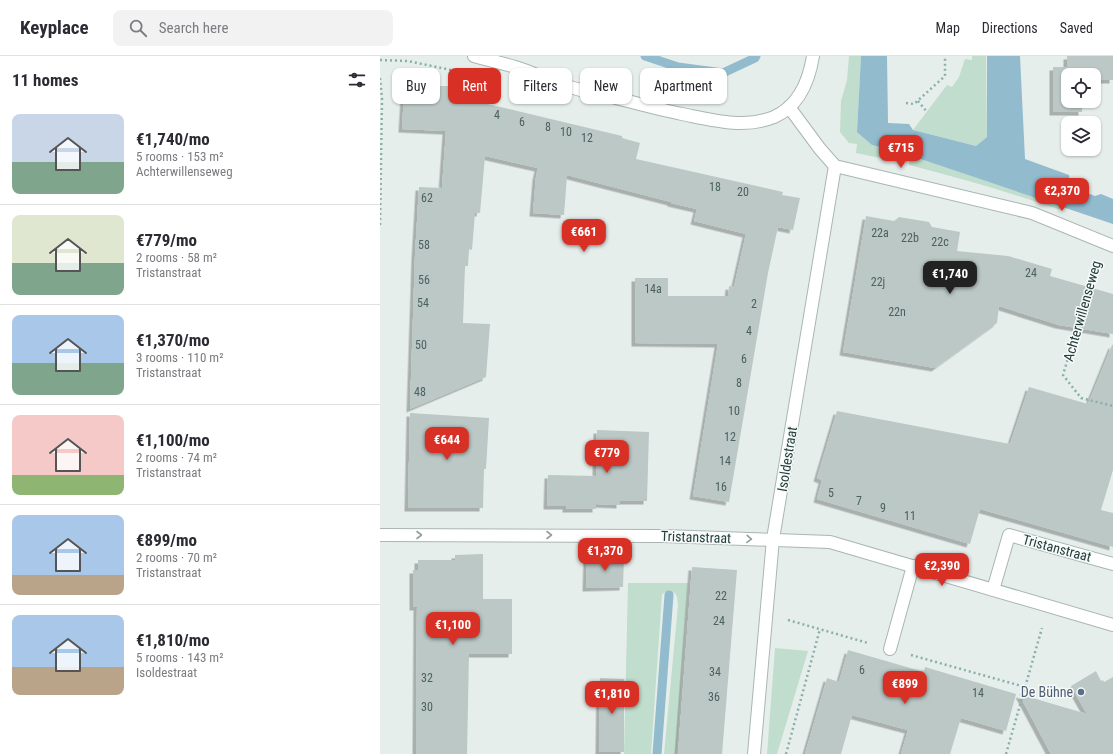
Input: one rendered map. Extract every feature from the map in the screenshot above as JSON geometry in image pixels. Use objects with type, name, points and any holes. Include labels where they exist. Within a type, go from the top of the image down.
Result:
[{"type":"street","points":[[474,56],[517,67],[565,86],[667,111],[716,121],[735,123],[756,123],[775,116],[789,107],[798,98],[805,87],[810,73],[813,56]]},
{"type":"street","points":[[789,107],[835,166]]},
{"type":"street","name":"Achterwillenseweg","points":[[835,166],[1032,213],[1108,244]]},
{"type":"street","name":"Isoldestraat","points":[[754,754],[773,540],[835,166]]},
{"type":"street","name":"Tristanstraat","points":[[380,535],[663,536],[830,542],[1113,625]]},
{"type":"street","name":"Tristanstraat","points":[[993,590],[1009,536],[1113,564]]},
{"type":"street","points":[[890,649],[914,566]]},
{"type":"path","points":[[906,103],[914,104],[945,76],[945,56]]},
{"type":"path","points":[[380,78],[382,98],[380,226]]},
{"type":"path","points":[[918,101],[927,112]]},
{"type":"path","name":"Achterwillenseweg","points":[[1108,244],[1064,375],[1081,398],[1113,406]]},
{"type":"path","points":[[1006,754],[1048,606]]},
{"type":"path","points":[[786,754],[820,629]]},
{"type":"green space","points":[[849,56],[861,56],[857,131],[872,145],[885,149],[880,158],[856,153],[857,144],[849,143],[840,132],[841,101],[847,80]]},
{"type":"green space","points":[[972,56],[986,56],[987,137],[976,146],[913,130],[947,85],[952,87],[959,77],[965,59],[972,60]]},
{"type":"green space","points":[[909,155],[945,165],[1067,207],[1061,210],[986,186],[909,165]]},
{"type":"green space","points":[[628,583],[688,583],[676,754],[664,754],[678,605],[675,593],[666,592],[662,594],[651,754],[624,754]]},
{"type":"green space","points":[[775,648],[808,651],[777,754],[767,754]]},
{"type":"water","points":[[861,56],[887,56],[888,123],[909,124],[913,130],[976,146],[987,137],[987,56],[1020,56],[1025,159],[1069,175],[1070,186],[1095,196],[1101,194],[1113,199],[1113,224],[909,155],[872,145],[857,132]]},
{"type":"building","points":[[1067,56],[1113,56],[1113,80],[1101,80],[1101,68],[1061,68],[1061,108],[1082,108],[1082,112],[1053,112],[1053,67],[1067,67]]},
{"type":"building","points":[[440,86],[448,86],[448,104],[488,104],[622,136],[622,138],[640,143],[636,159],[783,192],[782,195],[800,198],[793,230],[778,227],[768,273],[729,502],[693,496],[718,344],[635,343],[635,278],[668,278],[668,296],[728,296],[729,286],[734,287],[746,234],[694,221],[697,209],[567,175],[564,215],[533,213],[538,168],[485,156],[480,213],[475,213],[472,250],[469,249],[468,266],[465,266],[463,323],[490,324],[486,377],[410,409],[415,256],[419,187],[442,188],[446,131],[402,129],[403,104],[440,104]]},
{"type":"building","points":[[866,216],[894,221],[899,217],[929,222],[932,227],[960,232],[957,251],[1008,256],[1052,269],[1050,276],[1113,294],[1113,334],[1059,325],[999,306],[997,323],[935,368],[843,352]]},
{"type":"building","points":[[1112,345],[1113,470],[1101,510],[1113,513],[1113,547],[980,509],[970,544],[817,499],[822,480],[817,478],[837,411],[1010,444],[1029,387],[1088,404]]},
{"type":"building","points":[[410,413],[489,418],[486,469],[484,469],[483,508],[408,508]]},
{"type":"building","points":[[597,430],[649,432],[647,501],[620,501],[620,505],[596,504],[596,509],[566,509],[566,506],[547,506],[548,475],[596,476]]},
{"type":"building","points":[[483,554],[483,599],[512,599],[512,654],[469,654],[467,754],[416,754],[417,607],[413,607],[413,570],[418,570],[418,560],[455,560],[455,555]]},
{"type":"building","points":[[587,557],[624,557],[623,587],[586,588]]},
{"type":"building","points":[[692,567],[737,570],[722,754],[678,754]]},
{"type":"building","points":[[848,650],[924,672],[925,667],[1016,694],[1006,731],[961,718],[950,754],[901,754],[908,730],[852,715],[841,754],[805,754],[827,678],[839,682]]},
{"type":"building","points":[[1096,671],[1101,681],[1103,680],[1104,682],[1113,677],[1113,754],[1051,754],[1019,694],[1087,714],[1071,686]]},
{"type":"building","points":[[600,678],[624,679],[624,752],[599,752]]},
{"type":"waterway","points":[[645,56],[678,67],[723,73],[755,58],[756,56]]},
{"type":"waterway","points":[[657,754],[669,595]]},
{"type":"place","name":"De Bühne","points":[[1081,692]]}]
